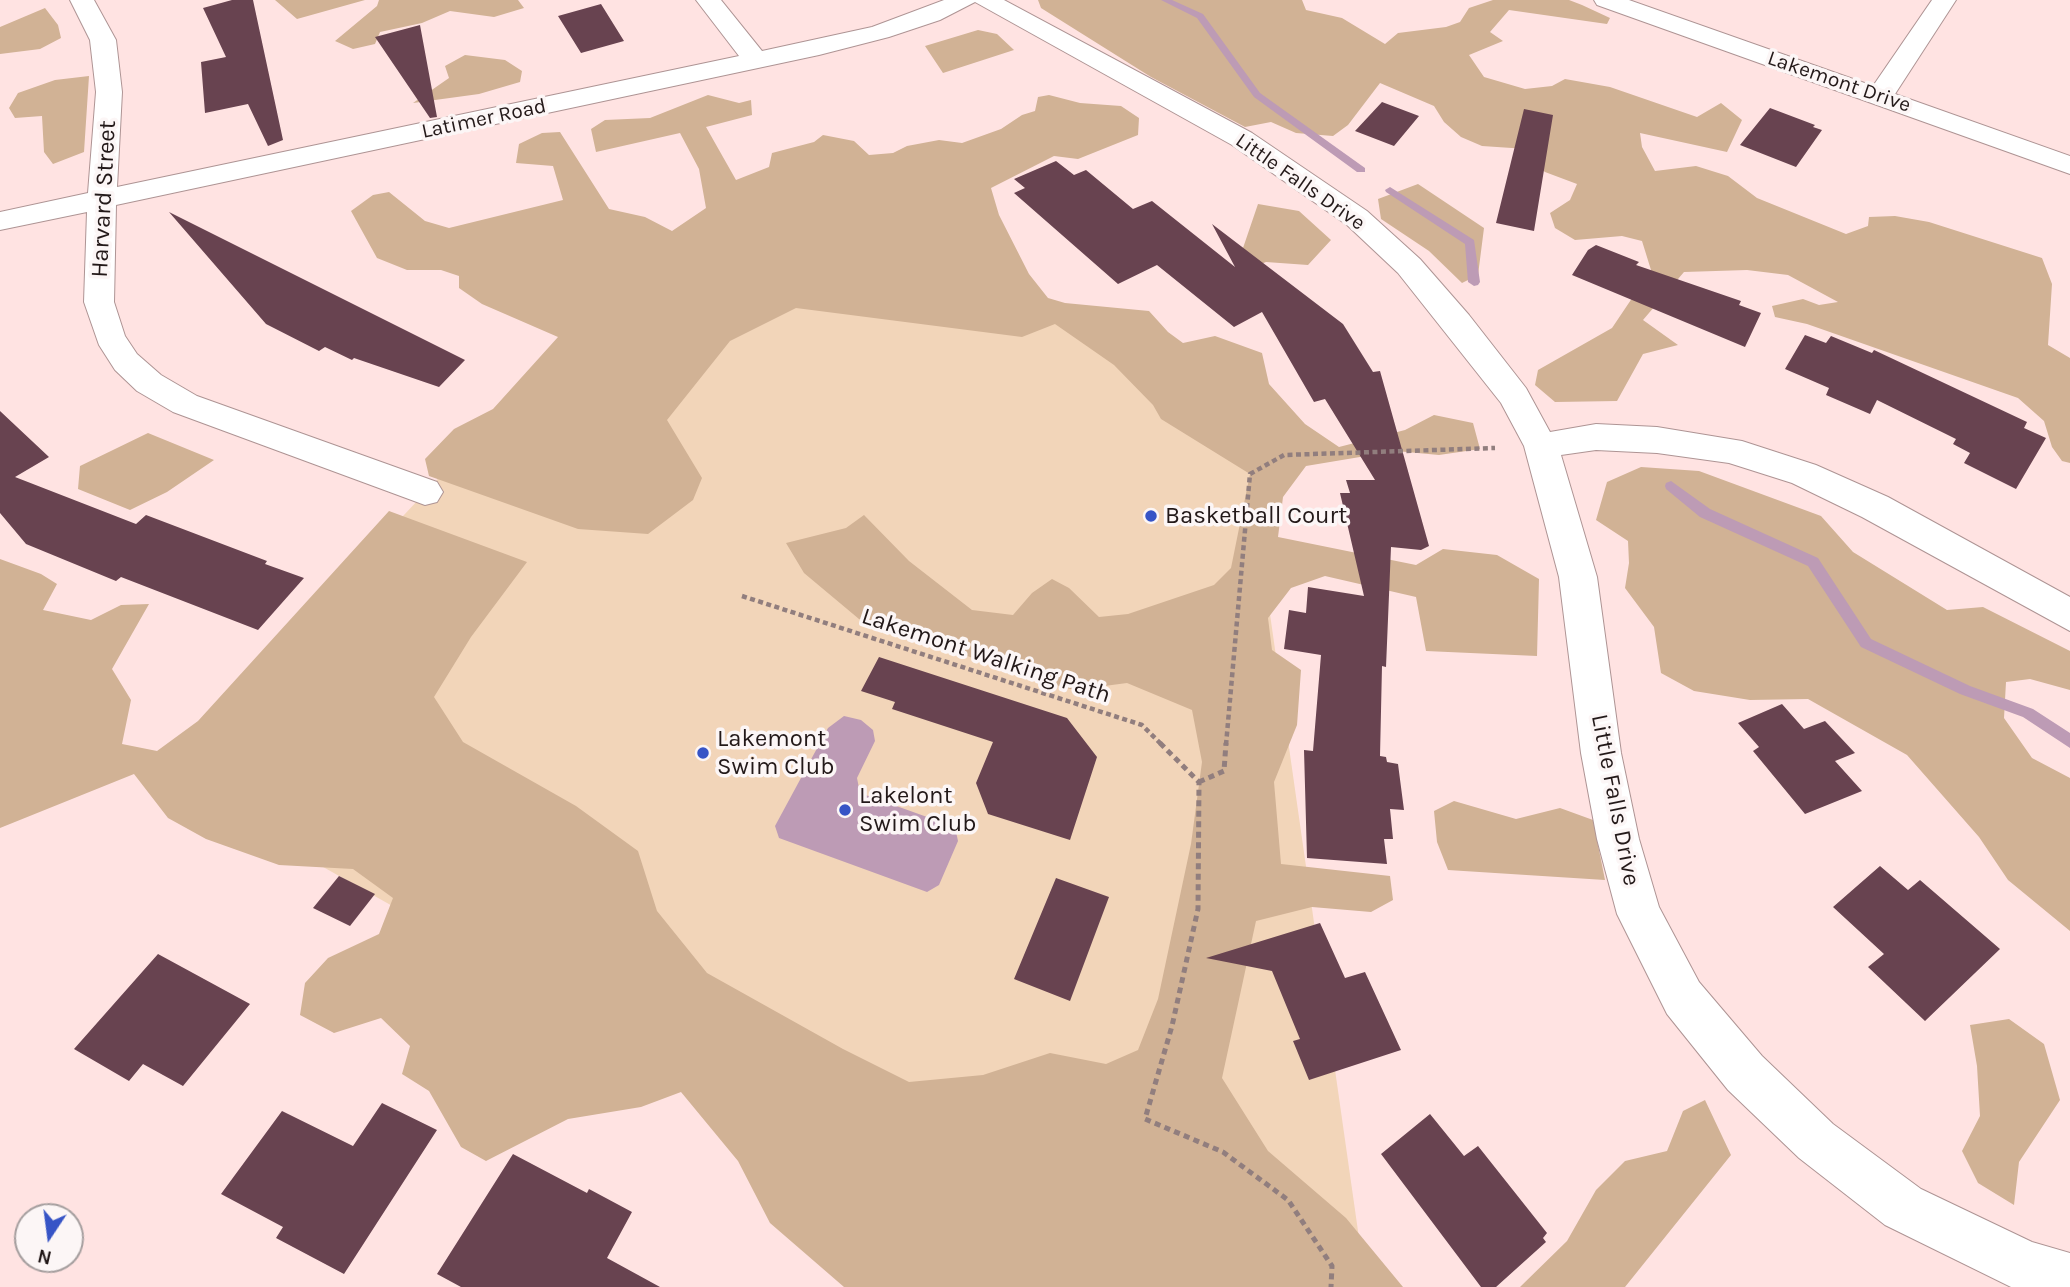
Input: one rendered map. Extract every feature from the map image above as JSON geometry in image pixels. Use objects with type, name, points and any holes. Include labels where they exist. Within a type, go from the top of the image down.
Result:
[{"type":"street","name":"Harvard Street","points":[[82,0],[103,40],[109,87],[98,267],[99,302],[110,337],[126,362],[149,383],[222,420],[425,492]]},
{"type":"street","points":[[708,0],[755,60]]},
{"type":"street","name":"Latimer Road","points":[[0,221],[880,32],[931,15],[964,0]]},
{"type":"street","name":"Little Falls Drive","points":[[986,0],[1242,139],[1357,218],[1409,266],[1514,396],[1541,446],[1578,578],[1601,753],[1618,839],[1639,914],[1683,998],[1745,1073],[1816,1141],[1903,1207],[2026,1267],[2070,1279]]},
{"type":"street","name":"Lakemont Drive","points":[[1606,0],[2070,165]]},
{"type":"street","points":[[1880,96],[1944,0]]},
{"type":"street","points":[[1541,446],[1596,438],[1657,440],[1730,450],[1804,474],[1875,507],[2070,615]]},
{"type":"path","points":[[1331,1287],[1332,1266],[1288,1200],[1223,1152],[1145,1119],[1172,1026],[1198,909],[1199,782],[1224,771],[1250,474],[1284,455],[1541,446]]},
{"type":"path","name":"Lakemont Walking Path","points":[[742,596],[1142,725],[1199,782]]},
{"type":"shaded area","points":[[275,0],[365,0],[297,19]]},
{"type":"shaded area","points":[[379,0],[518,0],[524,8],[494,17],[450,11],[422,23],[380,32],[375,44],[353,49],[335,41],[377,6]]},
{"type":"shaded area","points":[[1038,0],[1302,0],[1306,10],[1342,18],[1385,44],[1398,33],[1446,27],[1460,22],[1469,8],[1493,0],[1569,0],[1582,5],[1610,18],[1607,24],[1509,10],[1490,32],[1503,41],[1469,55],[1484,77],[1525,89],[1552,86],[1565,79],[1610,87],[1697,117],[1721,103],[1742,120],[1727,152],[1640,133],[1642,147],[1655,171],[1696,166],[1728,176],[1757,198],[1846,234],[1868,226],[1869,217],[1895,216],[1929,222],[2042,258],[2052,284],[2048,345],[2070,358],[2070,463],[2062,461],[2052,447],[2044,421],[2018,398],[1807,324],[1775,317],[1772,306],[1803,299],[1819,305],[1838,302],[1788,275],[1747,270],[1684,272],[1643,320],[1678,345],[1643,354],[1617,401],[1555,402],[1535,385],[1538,370],[1612,328],[1651,270],[1642,241],[1622,236],[1575,240],[1555,228],[1550,213],[1570,200],[1577,184],[1545,172],[1528,157],[1527,149],[1482,146],[1461,137],[1444,122],[1434,106],[1380,83],[1348,125],[1333,136],[1296,133],[1271,122],[1245,127],[1151,77],[1041,8]]},
{"type":"shaded area","points":[[45,8],[58,25],[61,38],[40,49],[0,54],[0,27]]},
{"type":"shaded area","points":[[978,30],[997,34],[1014,50],[943,73],[925,46]]},
{"type":"shaded area","points":[[465,55],[505,60],[522,71],[520,82],[479,94],[413,103],[449,78],[445,66]]},
{"type":"shaded area","points":[[89,76],[84,152],[53,164],[44,152],[42,116],[15,118],[9,108],[18,93],[55,80]]},
{"type":"shaded area","points":[[708,95],[739,103],[751,100],[752,115],[706,127],[736,180],[769,167],[772,153],[814,142],[823,135],[854,141],[869,155],[893,153],[907,146],[939,140],[962,143],[1001,129],[1022,115],[1035,111],[1038,97],[1049,95],[1080,103],[1121,106],[1139,118],[1138,135],[1078,159],[1054,156],[991,188],[999,215],[1029,274],[1048,298],[1065,303],[1149,311],[1168,332],[1183,343],[1215,336],[1262,353],[1269,384],[1305,424],[1339,447],[1405,430],[1434,415],[1473,423],[1480,449],[1439,455],[1396,451],[1306,466],[1283,497],[1278,537],[1416,565],[1443,549],[1497,555],[1539,579],[1537,656],[1426,651],[1416,597],[1325,576],[1291,588],[1268,618],[1272,650],[1301,670],[1297,725],[1274,782],[1281,864],[1390,876],[1393,900],[1371,912],[1312,907],[1256,921],[1222,1078],[1268,1151],[1346,1218],[1403,1287],[844,1287],[770,1223],[738,1161],[681,1092],[641,1107],[568,1119],[486,1161],[461,1147],[429,1091],[402,1074],[410,1046],[381,1018],[334,1033],[300,1015],[305,983],[328,958],[379,934],[393,898],[353,869],[279,865],[206,839],[168,818],[134,774],[0,828],[0,559],[41,574],[57,584],[43,610],[91,620],[121,605],[149,604],[112,669],[131,700],[122,744],[157,751],[198,721],[389,511],[527,562],[471,637],[434,697],[463,742],[576,806],[638,851],[657,911],[707,973],[843,1049],[909,1082],[983,1075],[1050,1053],[1106,1064],[1138,1050],[1158,999],[1191,844],[1202,762],[1192,710],[1127,683],[1074,690],[1009,672],[918,637],[859,619],[804,573],[786,543],[846,528],[864,515],[909,561],[972,610],[1013,615],[1032,593],[1052,579],[1069,588],[1099,617],[1128,614],[1214,585],[1231,568],[1250,474],[1161,419],[1153,405],[1114,365],[1055,324],[1022,337],[796,308],[730,341],[667,420],[702,478],[693,500],[648,534],[578,529],[429,476],[425,459],[454,429],[493,409],[558,337],[482,304],[459,288],[459,276],[441,270],[407,270],[377,258],[351,211],[373,195],[389,192],[425,221],[449,228],[563,200],[553,166],[516,163],[519,144],[542,133],[560,132],[609,209],[645,217],[672,231],[706,208],[699,169],[680,133],[596,152],[591,129],[605,120],[650,118]]},
{"type":"shaded area","points":[[1418,184],[1484,228],[1478,275],[1462,283],[1429,251],[1381,219],[1378,199]]},
{"type":"shaded area","points":[[1258,204],[1299,211],[1331,240],[1308,265],[1266,262],[1254,267],[1243,248]]},
{"type":"shaded area","name":"Lakemont Swim Club","points":[[869,208],[1177,383],[1250,474],[1366,1287],[756,1111],[160,775],[617,288]]},
{"type":"shaded area","points":[[148,433],[214,460],[167,492],[130,510],[78,489],[80,466]]},
{"type":"shaded area","points":[[1641,467],[1699,471],[1821,516],[1853,552],[1947,610],[1983,607],[2070,651],[2070,690],[2030,679],[2006,682],[2004,718],[2032,758],[2070,778],[2070,931],[2008,880],[1979,837],[1907,755],[1808,699],[1750,700],[1694,691],[1661,673],[1654,627],[1625,588],[1629,563],[1628,541],[1596,520],[1607,482]]},
{"type":"shaded area","name":"Lakelont Swim Club","points":[[844,716],[861,720],[873,730],[875,741],[857,778],[860,793],[955,827],[958,841],[939,885],[927,892],[779,838],[775,826],[828,728]]},
{"type":"shaded area","points":[[1454,801],[1516,819],[1560,808],[1593,820],[1605,880],[1448,870],[1437,842],[1434,811]]},
{"type":"shaded area","points":[[2009,1019],[2044,1044],[2060,1100],[2019,1162],[2014,1205],[1978,1183],[1962,1151],[1980,1116],[1977,1066],[1970,1025]]},
{"type":"shaded area","points":[[1705,1100],[1731,1155],[1625,1287],[1520,1287],[1567,1241],[1596,1190],[1625,1161],[1667,1151],[1683,1111]]},
{"type":"building","points":[[232,0],[253,0],[283,140],[268,146],[248,104],[205,113],[201,62],[226,57],[203,8]]},
{"type":"building","points":[[601,4],[624,41],[581,53],[558,16]]},
{"type":"building","points":[[420,25],[437,117],[430,118],[375,37]]},
{"type":"building","points":[[1382,102],[1419,116],[1394,146],[1355,131]]},
{"type":"building","points":[[1770,108],[1822,130],[1796,167],[1740,145]]},
{"type":"building","points":[[1524,109],[1553,115],[1534,231],[1496,223]]},
{"type":"building","points":[[1056,161],[1074,175],[1086,170],[1133,209],[1152,201],[1235,267],[1212,224],[1343,324],[1373,372],[1380,371],[1429,546],[1421,550],[1391,547],[1386,667],[1382,666],[1380,756],[1386,757],[1387,762],[1398,764],[1404,810],[1390,809],[1393,839],[1384,839],[1387,864],[1307,858],[1304,750],[1313,751],[1321,655],[1284,649],[1289,610],[1306,613],[1308,587],[1364,596],[1340,493],[1350,493],[1346,480],[1375,480],[1325,399],[1314,402],[1262,312],[1234,327],[1157,265],[1118,284],[1014,193],[1025,188],[1014,179]]},
{"type":"building","points":[[169,212],[465,360],[439,387],[354,358],[352,360],[325,347],[319,351],[266,324]]},
{"type":"building","points":[[1596,245],[1639,262],[1636,265],[1741,301],[1739,305],[1761,313],[1745,347],[1572,275],[1588,250]]},
{"type":"building","points":[[1805,335],[1826,343],[1831,336],[1872,353],[1874,350],[2027,422],[2024,428],[2046,438],[2016,489],[1964,463],[1970,453],[1953,444],[1956,439],[1877,400],[1870,414],[1826,395],[1829,388],[1785,369]]},
{"type":"building","points":[[0,411],[49,457],[15,477],[136,524],[146,515],[304,578],[258,630],[121,577],[116,581],[26,544],[0,513]]},
{"type":"building","points":[[879,657],[1067,718],[1097,757],[1070,840],[988,814],[976,783],[993,742],[892,709],[895,702],[861,691]]},
{"type":"building","points":[[1782,704],[1804,729],[1825,721],[1855,753],[1835,761],[1862,791],[1805,814],[1753,751],[1759,747],[1738,723]]},
{"type":"building","points":[[1880,866],[1908,890],[1920,880],[2000,949],[1925,1021],[1868,967],[1884,954],[1833,907]]},
{"type":"building","points":[[339,876],[375,894],[350,926],[313,908]]},
{"type":"building","points":[[1056,878],[1109,897],[1070,1001],[1014,979]]},
{"type":"building","points":[[1320,923],[1345,978],[1365,972],[1401,1050],[1309,1080],[1293,1041],[1300,1039],[1272,971],[1206,958]]},
{"type":"building","points":[[158,954],[250,1004],[183,1086],[143,1064],[129,1081],[74,1049]]},
{"type":"building","points":[[382,1103],[437,1130],[344,1274],[276,1238],[283,1227],[221,1194],[282,1111],[353,1146]]},
{"type":"building","points":[[1430,1114],[1464,1156],[1478,1146],[1547,1233],[1543,1238],[1546,1242],[1496,1287],[1481,1287],[1381,1154]]},
{"type":"building","points":[[513,1154],[587,1193],[589,1189],[632,1212],[607,1258],[660,1287],[461,1287],[437,1274]]},
{"type":"waterway","points":[[1165,0],[1200,16],[1257,95],[1361,170]]},
{"type":"waterway","points":[[1390,190],[1470,242],[1474,282]]},
{"type":"waterway","points":[[1671,486],[1705,513],[1813,562],[1866,643],[1965,690],[2028,713],[2070,741]]},
{"type":"place","name":"Basketball Court","points":[[1151,516]]},
{"type":"place","name":"Lakemont Swim Club","points":[[703,753]]},
{"type":"place","name":"Lakelont Swim Club","points":[[845,810]]}]
